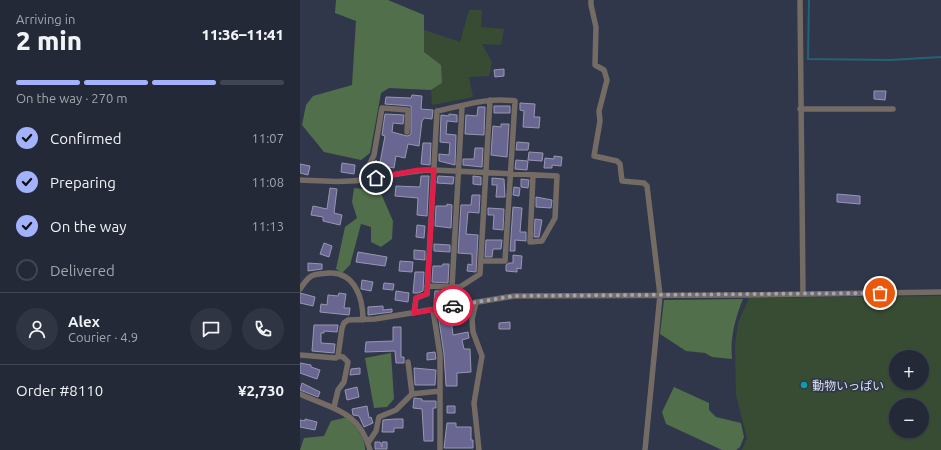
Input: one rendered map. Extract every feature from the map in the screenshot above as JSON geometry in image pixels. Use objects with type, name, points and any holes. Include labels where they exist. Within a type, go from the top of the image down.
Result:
[{"type":"street","points":[[591,0],[596,27],[594,65],[604,70],[606,80],[599,111],[600,121],[594,156],[617,161],[620,164],[622,181],[644,183],[647,186],[660,295],[645,450]]},
{"type":"street","points":[[800,0],[803,294]]},
{"type":"street","points":[[427,286],[460,287],[480,274],[490,100]]},
{"type":"street","points":[[414,313],[416,298],[427,294],[437,111],[471,105],[477,101],[490,100],[514,102],[505,261],[481,261]]},
{"type":"street","points":[[452,287],[462,107]]},
{"type":"street","points":[[362,180],[374,155],[382,108],[408,110],[407,132]]},
{"type":"street","points":[[800,109],[893,109]]},
{"type":"street","points":[[300,180],[338,182],[362,180],[418,170],[557,176],[555,218],[542,241],[530,242],[533,175]]},
{"type":"street","points":[[300,289],[311,276],[318,274],[334,273],[347,277],[354,285],[363,303],[363,320]]},
{"type":"street","points":[[338,356],[344,323],[348,320],[363,320],[414,313],[514,296],[941,292]]},
{"type":"street","points":[[476,302],[472,319],[473,332],[482,356],[474,403],[479,450]]},
{"type":"street","points":[[433,310],[440,355],[440,450]]},
{"type":"street","points":[[300,355],[333,358],[338,356],[343,357],[348,362],[344,382],[338,390],[334,407]]},
{"type":"street","points":[[408,362],[412,394]]},
{"type":"street","points":[[368,442],[376,431],[379,417],[396,410],[412,394],[440,392]]},
{"type":"street","points":[[300,394],[349,414],[360,427],[368,442],[370,450]]},
{"type":"green space","points":[[336,0],[388,0],[424,15],[424,52],[441,65],[442,83],[431,90],[389,88],[381,93],[370,153],[361,160],[324,152],[302,125],[306,105],[313,96],[352,85],[356,21],[335,13]]},
{"type":"green space","points":[[469,10],[482,10],[481,27],[504,29],[501,45],[482,44],[492,62],[489,76],[469,77],[473,97],[432,105],[431,90],[442,83],[424,52],[424,30],[460,42]]},
{"type":"green space","points":[[354,188],[380,191],[393,221],[392,239],[381,247],[371,242],[371,227],[361,224],[350,265],[342,273],[336,269],[345,227],[357,218],[352,202]]},
{"type":"green space","points":[[941,296],[941,450],[742,450],[747,438],[736,395],[735,345],[738,323],[749,298]]},
{"type":"green space","points":[[743,299],[734,328],[732,359],[712,357],[705,353],[686,351],[660,334],[664,300]]},
{"type":"green space","points":[[391,353],[394,399],[387,407],[374,408],[365,358]]},
{"type":"green space","points":[[674,387],[709,403],[709,410],[716,417],[741,423],[744,437],[740,447],[736,450],[722,450],[666,424],[662,412]]},
{"type":"green space","points":[[348,417],[362,437],[365,450],[300,450],[304,438],[324,436],[331,421]]},
{"type":"building","points":[[504,69],[504,76],[495,77],[494,70]]},
{"type":"building","points":[[874,91],[886,91],[885,100],[874,99]]},
{"type":"building","points":[[412,95],[422,96],[421,109],[433,110],[432,119],[424,118],[422,121],[419,146],[408,144],[405,158],[396,156],[394,168],[384,166],[382,172],[378,173],[378,170],[375,169],[374,174],[369,175],[376,160],[380,163],[385,136],[382,135],[385,114],[404,115],[403,124],[393,123],[392,132],[407,136],[411,133],[411,106],[385,104],[386,97],[411,98]]},
{"type":"building","points":[[520,103],[535,104],[534,117],[540,117],[539,128],[523,127],[524,111],[520,110]]},
{"type":"building","points":[[494,106],[510,106],[510,113],[494,113]]},
{"type":"building","points":[[478,107],[485,107],[484,135],[465,134],[466,115],[477,116]]},
{"type":"building","points":[[449,114],[457,115],[457,122],[447,121],[446,134],[456,135],[455,165],[439,161],[439,154],[449,155],[450,143],[440,142],[441,115],[449,116]]},
{"type":"building","points":[[501,124],[509,124],[507,157],[491,155],[493,126],[501,127]]},
{"type":"building","points":[[517,142],[529,143],[528,150],[516,150]]},
{"type":"building","points":[[423,143],[431,143],[430,165],[421,164]]},
{"type":"building","points":[[475,148],[483,148],[482,167],[463,165],[463,159],[474,159]]},
{"type":"building","points":[[529,152],[543,153],[542,161],[528,160]]},
{"type":"building","points":[[554,156],[562,157],[561,166],[552,165],[552,168],[544,168],[545,158],[554,159]]},
{"type":"building","points":[[516,160],[528,161],[527,170],[515,169]]},
{"type":"building","points":[[342,163],[355,165],[354,174],[341,172]]},
{"type":"building","points":[[300,164],[310,166],[308,175],[300,173]]},
{"type":"building","points":[[421,176],[429,176],[427,216],[417,215],[418,198],[395,196],[396,186],[420,187]]},
{"type":"building","points":[[438,176],[454,177],[453,184],[437,183]]},
{"type":"building","points":[[473,176],[481,177],[481,185],[473,184]]},
{"type":"building","points":[[492,178],[504,179],[505,197],[496,197],[497,185],[492,185]]},
{"type":"building","points":[[521,179],[529,180],[528,188],[521,187]]},
{"type":"building","points":[[514,187],[520,188],[519,196],[513,195]]},
{"type":"building","points":[[330,188],[337,189],[334,213],[342,215],[340,225],[323,221],[323,217],[311,215],[313,206],[327,209]]},
{"type":"building","points":[[837,194],[860,196],[860,204],[837,202]]},
{"type":"building","points":[[472,195],[480,195],[479,213],[468,212],[466,234],[478,235],[476,272],[467,271],[468,264],[472,265],[472,254],[458,253],[461,205],[471,205]]},
{"type":"building","points":[[536,197],[552,200],[551,208],[536,207]]},
{"type":"building","points":[[447,204],[452,205],[451,228],[435,226],[436,206],[447,206]]},
{"type":"building","points":[[513,207],[522,208],[520,232],[526,232],[526,241],[515,240],[515,251],[510,251]]},
{"type":"building","points":[[488,208],[504,209],[503,230],[493,229],[494,215],[488,215]]},
{"type":"building","points":[[535,219],[542,220],[539,237],[534,237]]},
{"type":"building","points":[[417,225],[425,226],[424,238],[416,237]]},
{"type":"building","points":[[486,240],[502,240],[501,249],[493,249],[492,257],[485,257]]},
{"type":"building","points":[[324,243],[332,246],[329,257],[320,254]]},
{"type":"building","points":[[434,244],[450,245],[450,252],[434,251]]},
{"type":"building","points":[[414,250],[425,251],[425,260],[414,259]]},
{"type":"building","points":[[358,252],[387,257],[385,266],[356,262]]},
{"type":"building","points":[[513,255],[522,256],[521,269],[517,268],[517,272],[506,271],[506,265],[513,263]]},
{"type":"building","points":[[400,261],[413,262],[412,272],[399,271]]},
{"type":"building","points":[[308,263],[322,264],[322,269],[308,271]]},
{"type":"building","points":[[443,264],[449,264],[448,283],[432,282],[433,266],[442,266]]},
{"type":"building","points":[[415,272],[424,272],[423,291],[418,293],[413,293]]},
{"type":"building","points":[[362,280],[373,282],[371,291],[361,289]]},
{"type":"building","points":[[384,283],[394,284],[393,290],[383,289]]},
{"type":"building","points":[[396,291],[409,293],[408,302],[395,300]]},
{"type":"building","points":[[435,291],[444,291],[443,301],[434,301]]},
{"type":"building","points":[[300,293],[315,297],[313,306],[300,303]]},
{"type":"building","points":[[339,293],[346,294],[344,308],[350,308],[349,315],[320,312],[321,304],[327,305],[328,295],[338,296]]},
{"type":"building","points":[[383,306],[383,310],[392,309],[392,312],[368,315],[368,307]]},
{"type":"building","points":[[445,313],[445,317],[451,317],[453,335],[468,332],[469,338],[462,340],[464,349],[470,349],[471,372],[457,373],[457,386],[446,386],[444,354],[438,314]]},
{"type":"building","points":[[510,322],[510,329],[499,329],[499,323]]},
{"type":"building","points":[[314,325],[338,325],[337,332],[324,331],[324,333],[321,333],[321,343],[335,344],[334,353],[312,351]]},
{"type":"building","points":[[393,327],[401,327],[401,357],[404,357],[404,363],[396,363],[395,351],[365,352],[366,342],[393,341]]},
{"type":"building","points":[[435,352],[436,359],[427,360],[427,353]]},
{"type":"building","points":[[300,363],[311,365],[311,367],[320,370],[317,379],[300,373]]},
{"type":"building","points":[[360,368],[360,374],[350,375],[351,369]]},
{"type":"building","points":[[414,368],[436,370],[435,385],[415,385]]},
{"type":"building","points":[[302,383],[320,392],[318,397],[300,390]]},
{"type":"building","points":[[357,387],[359,397],[347,400],[345,390]]},
{"type":"building","points":[[414,398],[422,399],[422,401],[436,401],[436,408],[433,408],[433,441],[424,441],[422,409],[413,408]]},
{"type":"building","points":[[367,406],[369,418],[371,417],[373,423],[364,427],[359,416],[353,415],[352,409]]},
{"type":"building","points":[[447,406],[455,406],[455,413],[447,413]]},
{"type":"building","points":[[305,419],[317,422],[315,430],[300,427],[300,420],[305,421]]},
{"type":"building","points":[[403,419],[403,428],[394,428],[394,432],[382,432],[383,420]]},
{"type":"building","points":[[447,423],[456,423],[456,427],[471,427],[471,440],[473,440],[473,448],[444,448]]},
{"type":"building","points":[[375,442],[380,442],[382,447],[382,442],[387,442],[387,449],[375,449]]},
{"type":"waterway","points":[[809,0],[808,59],[890,60],[941,57]]},
{"type":"way so far","points":[[453,306],[514,296],[880,293]]},
{"type":"place","name":"動物いっぱい","points":[[804,385]]},
{"type":"route","points":[[376,178],[418,170],[434,170],[427,294],[416,298],[414,313],[453,306]]}]
